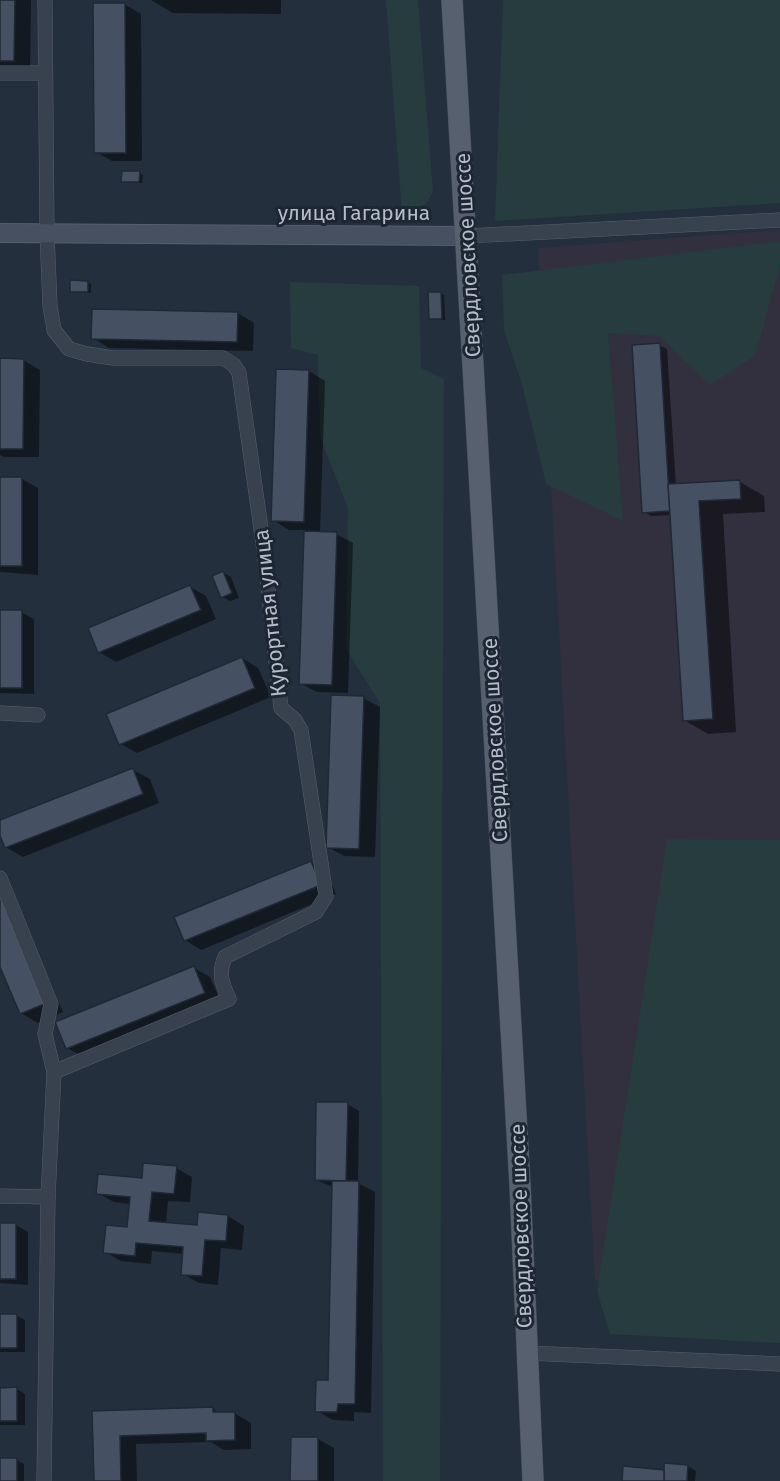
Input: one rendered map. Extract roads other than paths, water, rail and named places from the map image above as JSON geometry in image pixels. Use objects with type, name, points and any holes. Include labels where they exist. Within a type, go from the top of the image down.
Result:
[{"type":"main road","name":"Свердловское шоссе","points":[[452,0],[519,1161],[533,1481]]},
{"type":"street","points":[[45,0],[47,233]]},
{"type":"street","points":[[0,73],[45,73]]},
{"type":"street","name":"улица Гагарина","points":[[0,233],[467,236],[780,220]]},
{"type":"street","name":"Курортная улица","points":[[47,233],[50,306],[54,330],[69,349],[113,358],[223,358],[234,365],[239,373],[249,436],[281,708],[295,720],[300,730],[326,896],[316,912],[225,957],[221,966],[221,982],[229,999],[54,1072]]},
{"type":"street","points":[[0,713],[38,715]]},
{"type":"street","points":[[0,878],[51,1004],[45,1034],[54,1072],[48,1197],[44,1481]]},
{"type":"street","points":[[0,1196],[48,1197]]},
{"type":"street","points":[[526,1353],[780,1364]]}]
